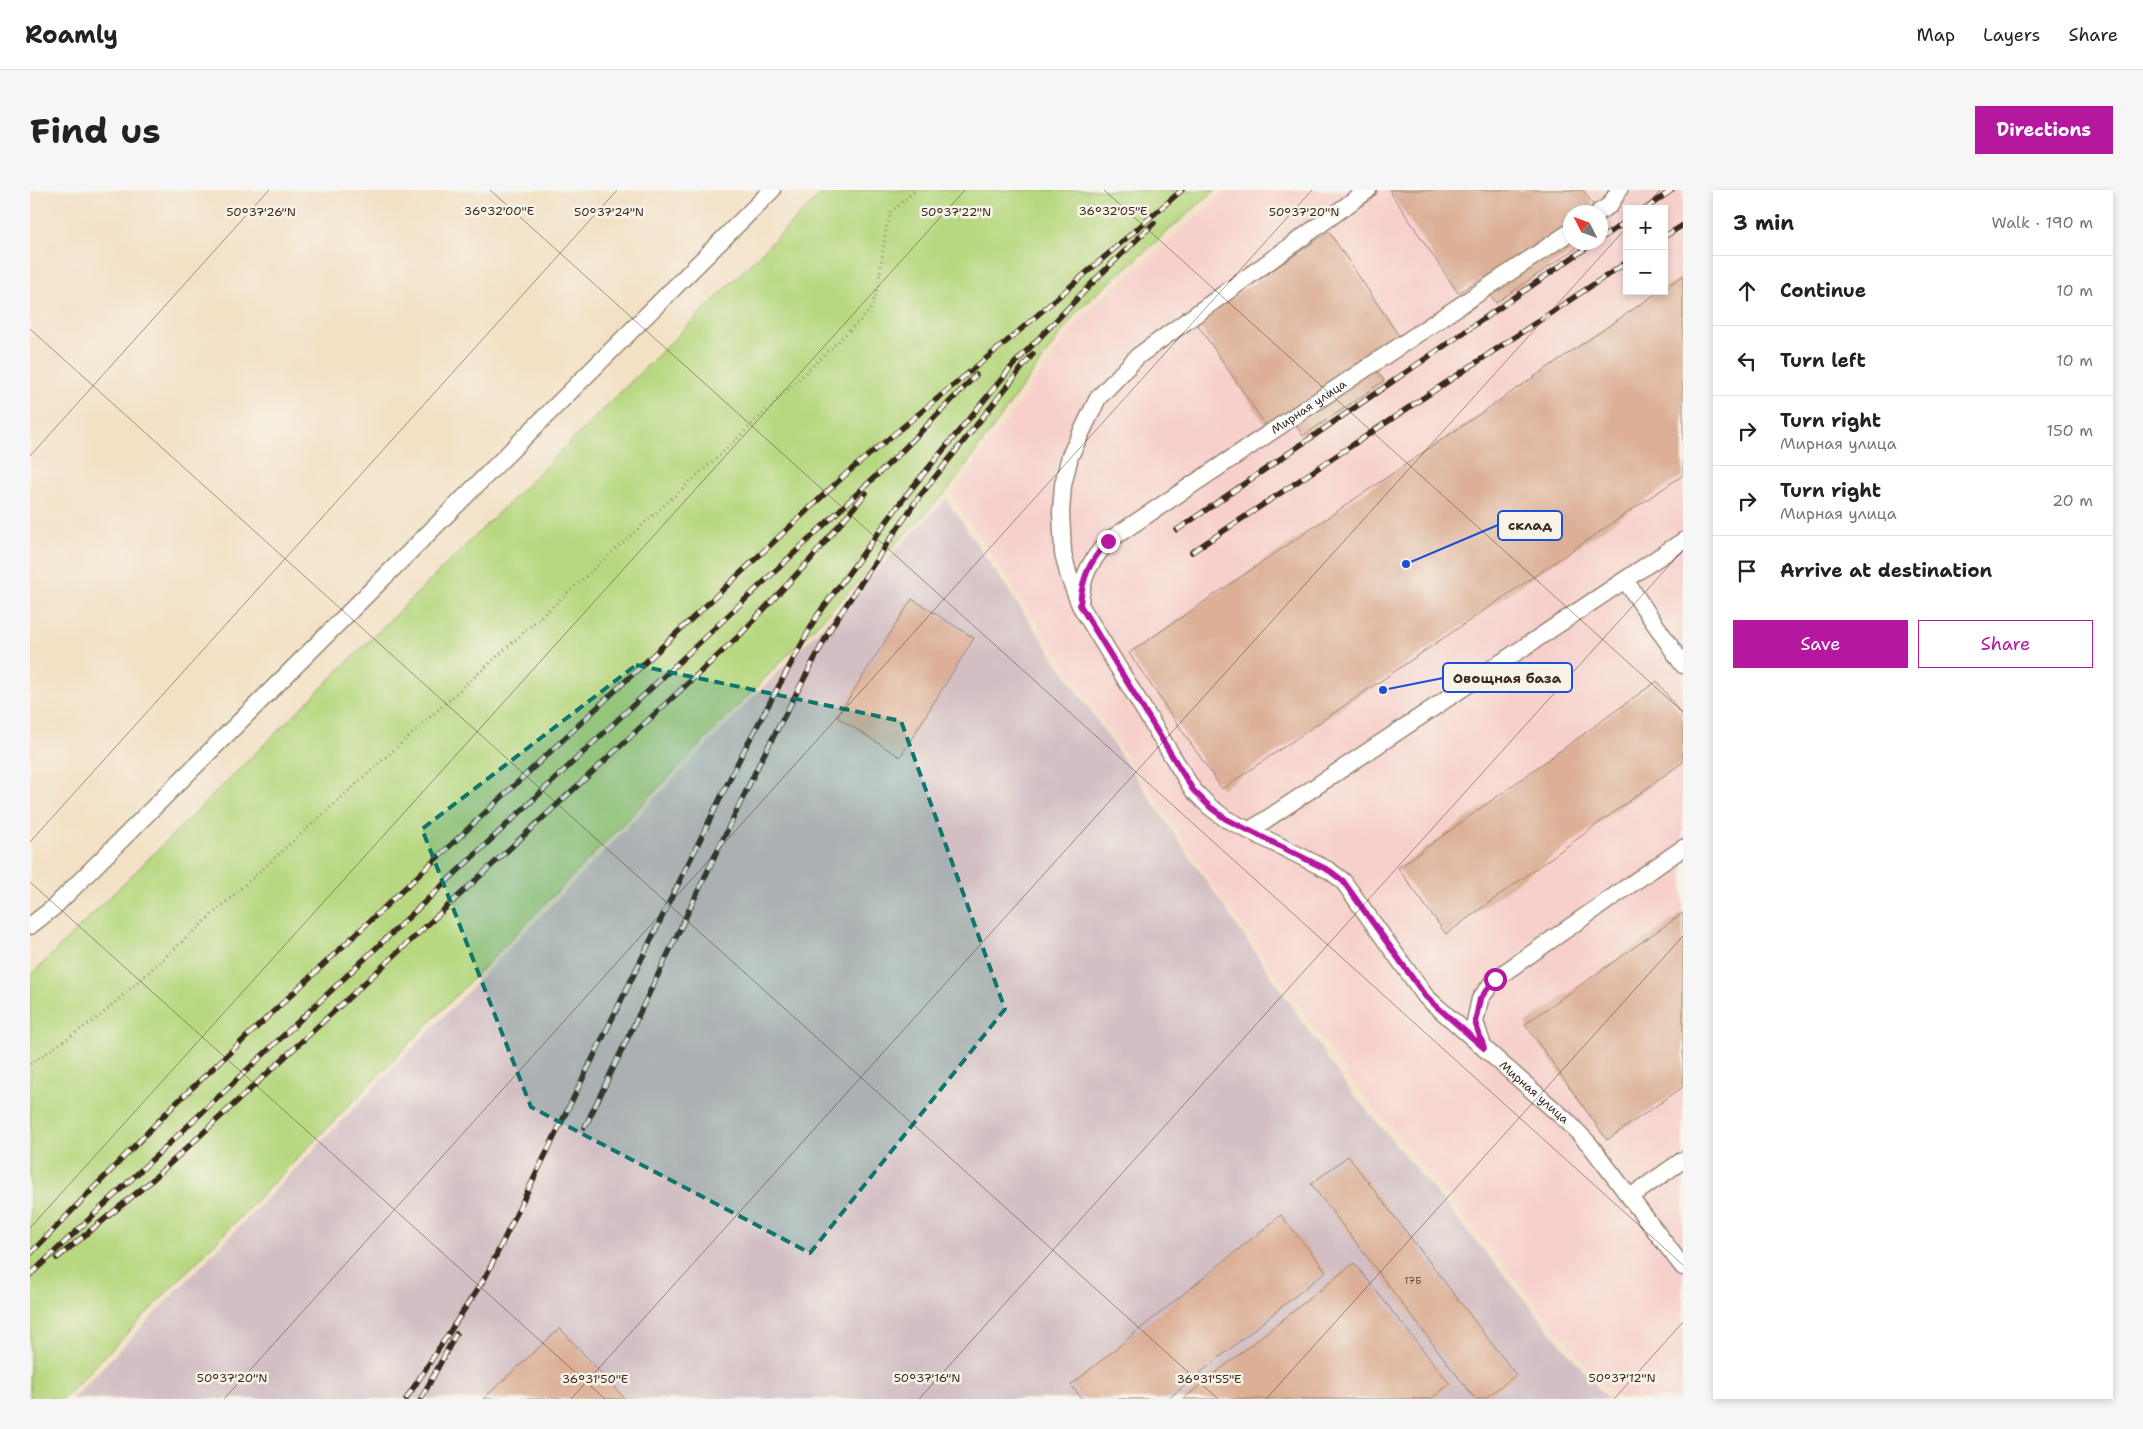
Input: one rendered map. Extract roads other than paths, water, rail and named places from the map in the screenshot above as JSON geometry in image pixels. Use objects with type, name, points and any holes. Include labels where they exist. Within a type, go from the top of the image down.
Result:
[{"type":"lane","points":[[30,926],[67,894],[772,190]]},
{"type":"lane","name":"Мирная улица","points":[[1368,190],[1138,356],[1098,398],[1070,456],[1063,485],[1060,512],[1064,553],[1069,577],[1080,605],[1193,790],[1210,807],[1226,819],[1330,871],[1343,881],[1426,997],[1568,1122],[1590,1145],[1683,1267]]},
{"type":"lane","points":[[1608,206],[1619,190]]},
{"type":"lane","name":"Мирная улица","points":[[1080,605],[1082,583],[1085,575],[1093,558],[1108,541],[1563,237]]},
{"type":"lane","points":[[1249,831],[1683,541]]},
{"type":"lane","points":[[1625,580],[1683,665]]},
{"type":"lane","points":[[1484,1048],[1475,1022],[1480,999],[1495,979],[1683,848]]},
{"type":"lane","points":[[1630,1197],[1683,1160]]},
{"type":"railway","points":[[30,1254],[175,1104],[847,473],[1012,337],[1182,190]]},
{"type":"railway","points":[[1651,205],[1672,190]]},
{"type":"railway","points":[[406,1399],[486,1276],[743,752],[817,616],[907,494],[1014,364],[1100,275],[1154,223]]},
{"type":"railway","points":[[1608,234],[1623,224]]},
{"type":"railway","points":[[1668,234],[1683,225]]},
{"type":"railway","points":[[1177,530],[1583,250]]},
{"type":"railway","points":[[1192,552],[1623,265]]},
{"type":"railway","points":[[585,1127],[760,762],[832,626],[916,501],[1033,354]]},
{"type":"railway","points":[[30,1275],[898,455],[976,375]]},
{"type":"railway","points":[[57,1258],[150,1182],[739,636],[810,560],[866,493]]},
{"type":"railway","points":[[421,1399],[456,1334]]},
{"type":"place","name":"склад","points":[[1406,564]]},
{"type":"place","name":"Овощная база","points":[[1383,690]]}]
